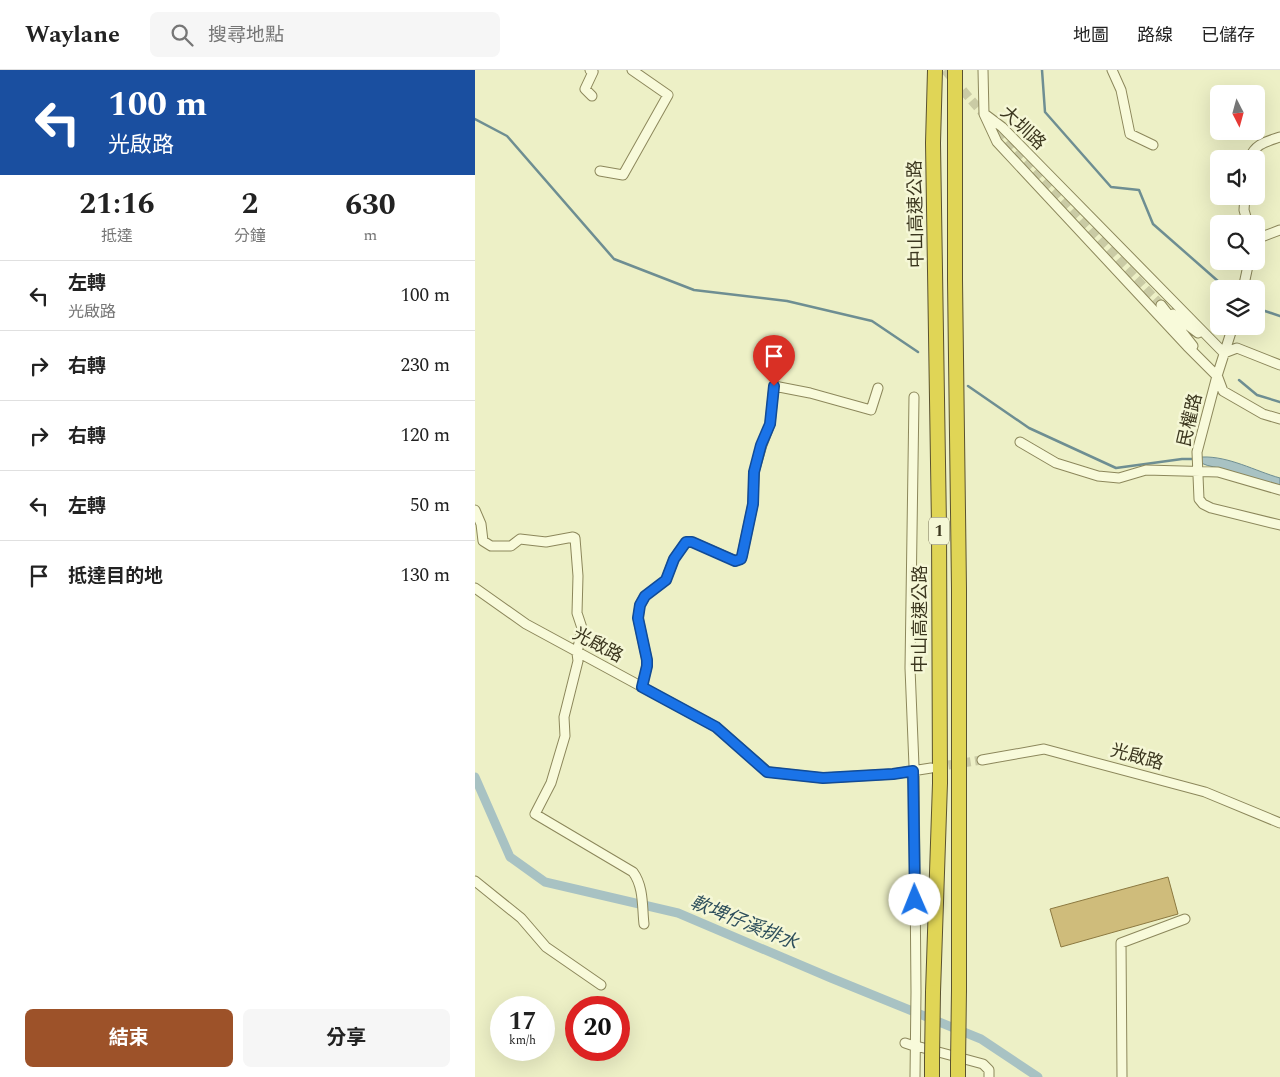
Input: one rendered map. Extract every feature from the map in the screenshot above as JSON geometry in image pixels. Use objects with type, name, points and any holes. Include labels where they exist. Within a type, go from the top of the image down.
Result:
[{"type":"highway","name":"中山高速公路","points":[[932,1077],[940,783],[936,246],[933,143],[935,70]]},
{"type":"highway","name":"1","points":[[955,70],[955,280],[959,598],[958,1071]]},
{"type":"street","points":[[591,70],[593,72],[585,89],[592,96]]},
{"type":"street","points":[[600,171],[623,175],[668,95],[632,70]]},
{"type":"street","points":[[983,70],[984,114]]},
{"type":"street","points":[[1112,70],[1121,90],[1130,134],[1153,145]]},
{"type":"street","name":"大圳路","points":[[984,114],[1002,128],[1224,353]]},
{"type":"street","name":"大圳路","points":[[984,114],[997,142],[1217,376]]},
{"type":"street","points":[[1254,150],[1262,142],[1280,137]]},
{"type":"street","points":[[1265,236],[1280,230]]},
{"type":"street","points":[[1280,365],[1237,348],[1224,353],[1161,305],[1217,376],[1223,392],[1263,414],[1280,419]]},
{"type":"street","name":"民權路","points":[[1230,335],[1197,452],[1199,499],[1203,504],[1280,525]]},
{"type":"street","points":[[642,687],[647,660],[638,611],[645,596],[666,580],[674,559],[686,542],[692,542],[735,561],[741,559],[753,504],[754,472],[761,445],[770,424],[774,386],[810,393],[871,410],[878,388]]},
{"type":"street","points":[[915,398],[910,668],[916,992],[915,1077]]},
{"type":"street","points":[[1020,442],[1056,463],[1098,476],[1119,478],[1146,470],[1198,468],[1280,490]]},
{"type":"street","points":[[475,510],[481,524],[483,541],[491,546],[511,546],[520,538],[546,542],[575,538],[578,576],[577,613],[583,628],[577,653],[578,661],[564,717],[565,736],[551,783],[535,814],[633,872],[641,892],[644,924]]},
{"type":"street","name":"光啟路","points":[[475,588],[526,624],[716,727],[767,772],[823,778],[893,774],[931,768]]},
{"type":"street","name":"光啟路","points":[[982,760],[1044,749],[1205,792],[1280,824]]},
{"type":"street","points":[[475,881],[521,918],[546,947],[601,985]]},
{"type":"street","points":[[1122,1077],[1121,943],[1185,919]]},
{"type":"street","points":[[912,1045],[983,1064],[989,1070],[989,1077]]},
{"type":"water","points":[[1202,457],[1232,461],[1280,478],[1280,487],[1201,463],[1200,459]]},
{"type":"building","points":[[1168,877],[1178,914],[1061,947],[1050,909]]},
{"type":"waterway","points":[[1042,70],[1045,112],[1111,187],[1139,190],[1153,224],[1217,280]]},
{"type":"waterway","points":[[475,119],[507,136],[614,259],[694,290],[787,301],[872,321],[918,352]]},
{"type":"waterway","points":[[1265,311],[1280,316]]},
{"type":"waterway","points":[[1239,380],[1257,395],[1280,402]]},
{"type":"waterway","points":[[968,386],[1029,428],[1116,468],[1195,459]]},
{"type":"waterway","name":"軟埤仔溪排水","points":[[475,777],[510,857],[545,882],[678,913],[981,1039],[1038,1077]]},
{"type":"tunnel","points":[[945,70],[1008,142],[1161,305]]},
{"type":"tunnel","points":[[935,767],[982,760]]},
{"type":"route","points":[[774,386],[770,424],[761,445],[754,472],[755,492],[741,559],[735,561],[692,542],[686,542],[674,559],[666,580],[645,596],[638,611],[647,660],[642,687],[716,727],[767,772],[823,778],[913,771],[915,900]]}]
